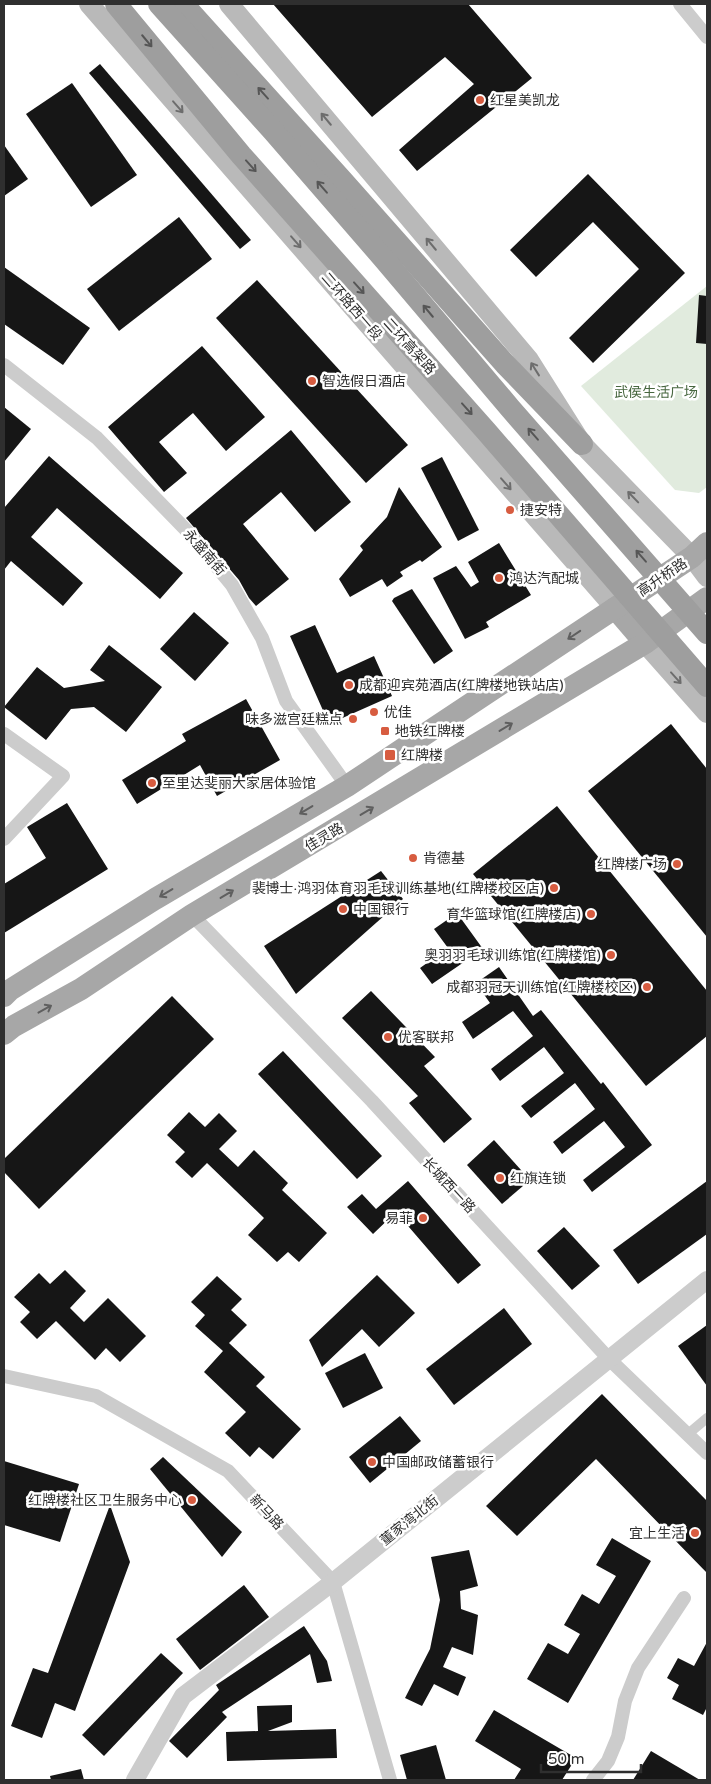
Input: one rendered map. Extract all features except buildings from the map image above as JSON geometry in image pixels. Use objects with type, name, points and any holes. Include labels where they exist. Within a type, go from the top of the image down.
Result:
[{"type":"highway","name":"二环高架路","points":[[116,4],[242,156],[486,431],[707,686]]},
{"type":"highway","points":[[159,4],[273,131],[510,408],[707,633]]},
{"type":"highway","points":[[183,4],[505,364],[582,444]]},
{"type":"main road","name":"二环路西一段","points":[[89,4],[615,608]]},
{"type":"main road","points":[[229,4],[529,360],[582,444],[700,550],[707,577]]},
{"type":"main road","name":"高升桥路","points":[[615,608],[700,550]]},
{"type":"main road","points":[[645,643],[707,598]]},
{"type":"main road","points":[[6,990],[347,786],[615,608],[707,713]]},
{"type":"main road","name":"佳灵路","points":[[4,1034],[14,1026],[81,989],[192,915],[645,643]]},
{"type":"street","points":[[680,4],[707,37]]},
{"type":"street","name":"永盛南街","points":[[4,365],[97,438],[189,533],[232,585],[262,638],[286,701],[347,786]]},
{"type":"street","points":[[4,734],[63,776],[4,839]]},
{"type":"street","name":"长城西一路","points":[[192,915],[372,1101],[609,1359],[707,1453]]},
{"type":"street","name":"董家湾北街","points":[[134,1780],[184,1696],[333,1582],[707,1280]]},
{"type":"street","name":"新马路","points":[[4,1376],[96,1396],[228,1471],[333,1582],[390,1780]]},
{"type":"street","points":[[688,1434],[707,1418]]},
{"type":"street","points":[[593,1780],[608,1761],[618,1737],[625,1701],[638,1668],[684,1598]]},
{"type":"green space","name":"武侯生活广场","points":[[707,286],[707,487],[699,493],[675,490],[581,386]]},
{"type":"place","name":"红星美凯龙","points":[[480,100]]},
{"type":"place","name":"智选假日酒店","points":[[312,381]]},
{"type":"place","name":"捷安特","points":[[510,510]]},
{"type":"place","name":"鸿达汽配城","points":[[499,578]]},
{"type":"place","name":"成都迎宾苑酒店(红牌楼地铁站店)","points":[[349,685]]},
{"type":"place","name":"优佳","points":[[374,712]]},
{"type":"place","name":"味多滋宫廷糕点","points":[[353,719]]},
{"type":"place","name":"地铁红牌楼","points":[[385,731]]},
{"type":"place","name":"红牌楼","points":[[390,755]]},
{"type":"place","name":"至里达斐丽大家居体验馆","points":[[152,783]]},
{"type":"place","name":"肯德基","points":[[413,858]]},
{"type":"place","name":"红牌楼广场","points":[[677,864]]},
{"type":"place","name":"裴博士·鸿羽体育羽毛球训练基地(红牌楼校区店)","points":[[554,888]]},
{"type":"place","name":"中国银行","points":[[343,909]]},
{"type":"place","name":"育华篮球馆(红牌楼店)","points":[[591,914]]},
{"type":"place","name":"奥羽羽毛球训练馆(红牌楼馆)","points":[[611,955]]},
{"type":"place","name":"成都羽冠天训练馆(红牌楼校区)","points":[[647,987]]},
{"type":"place","name":"优客联邦","points":[[388,1037]]},
{"type":"place","name":"红旗连锁","points":[[500,1178]]},
{"type":"place","name":"易菲","points":[[423,1218]]},
{"type":"place","name":"中国邮政储蓄银行","points":[[372,1462]]},
{"type":"place","name":"红牌楼社区卫生服务中心","points":[[192,1500]]},
{"type":"place","name":"宜上生活","points":[[695,1533]]}]
